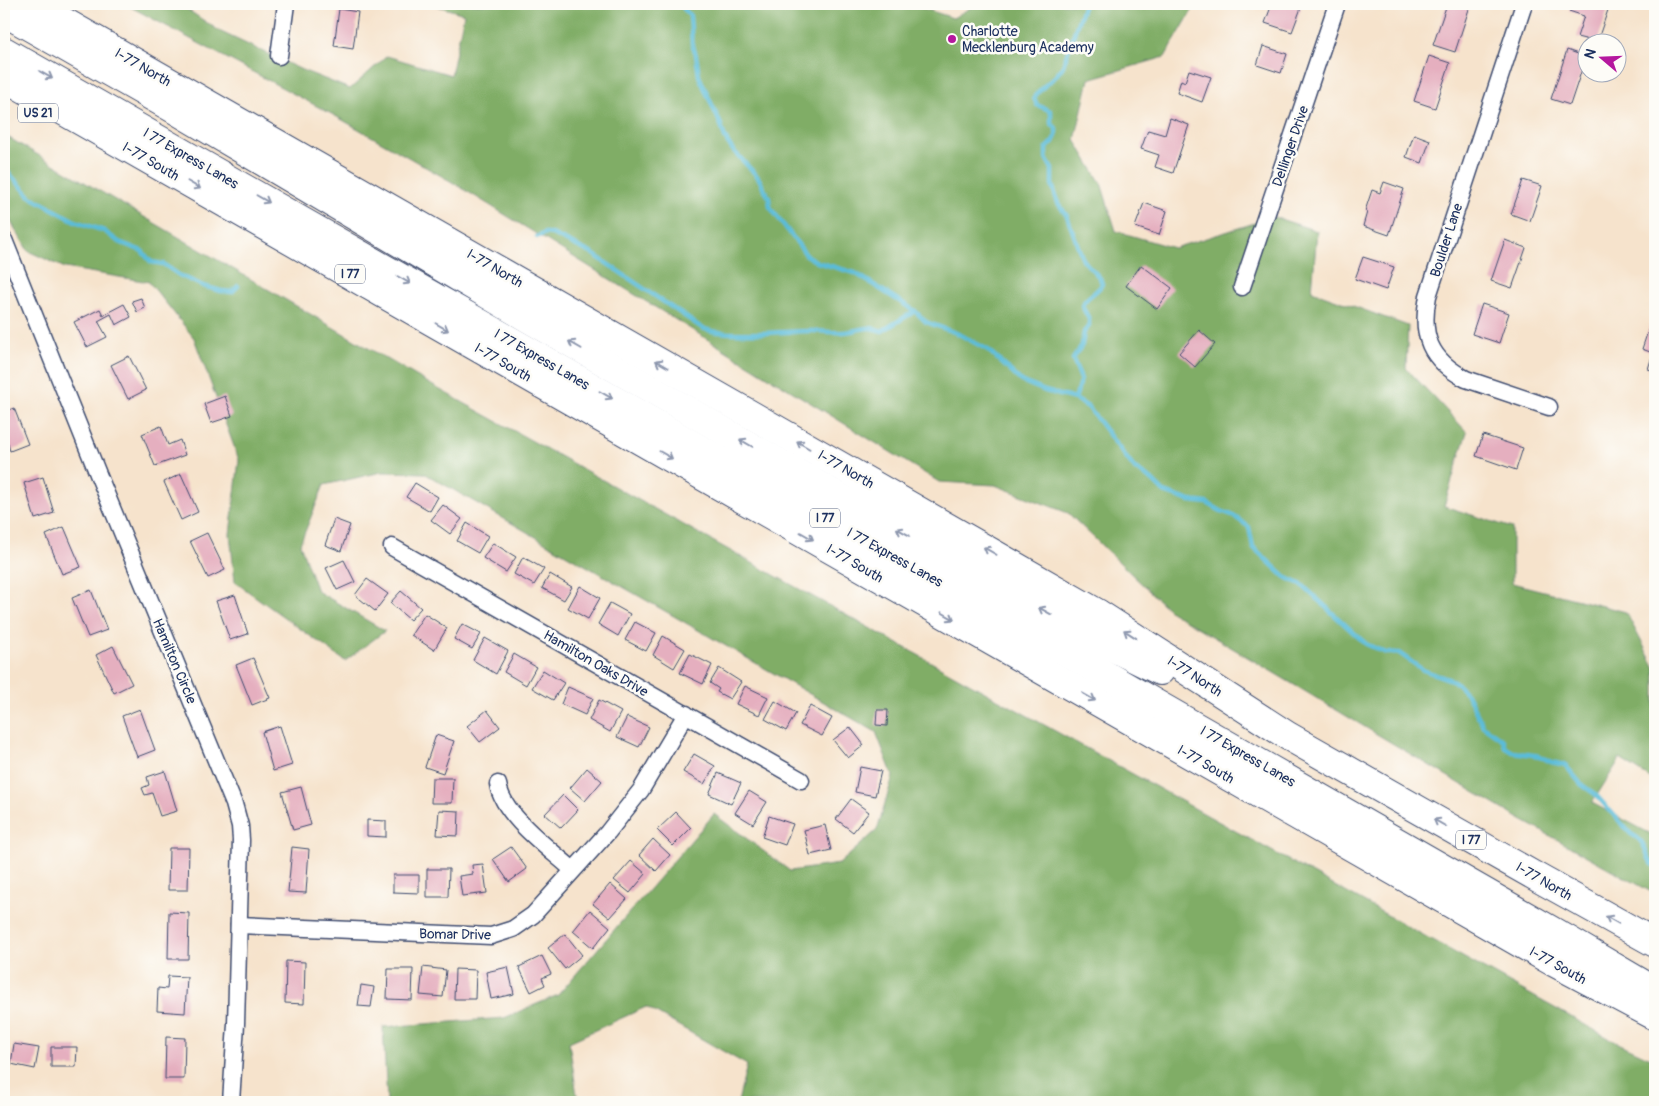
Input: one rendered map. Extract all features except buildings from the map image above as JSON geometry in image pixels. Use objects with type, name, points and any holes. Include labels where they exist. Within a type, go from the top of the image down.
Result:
[{"type":"highway","name":"I-77 North","points":[[32,4],[1099,614],[1288,736],[1655,943]]},
{"type":"highway","name":"I 77 Express Lanes","points":[[4,12],[174,109],[529,319],[843,498],[1087,635],[1288,736]]},
{"type":"highway","name":"I 77 Express Lanes","points":[[4,51],[702,450],[1064,651],[1655,991]]},
{"type":"highway","name":"I-77 South","points":[[4,77],[1555,963],[1655,1016]]},
{"type":"highway","name":"US 21","points":[[4,98],[32,112],[76,118]]},
{"type":"street","points":[[279,56],[286,4]]},
{"type":"street","name":"Dellinger Drive","points":[[1242,288],[1337,4]]},
{"type":"street","name":"Boulder Lane","points":[[1524,4],[1428,296],[1424,314],[1429,344],[1434,355],[1443,365],[1466,380],[1549,407]]},
{"type":"street","name":"Hamilton Circle","points":[[4,240],[103,488],[234,804],[240,826],[239,925],[232,1102]]},
{"type":"street","name":"Hamilton Oaks Drive","points":[[392,547],[801,780]]},
{"type":"street","name":"Bomar Drive","points":[[239,925],[492,936],[513,929],[533,915],[608,832],[641,790],[686,714]]},
{"type":"street","points":[[498,784],[499,793],[504,804],[522,824],[573,870]]},
{"type":"green space","points":[[125,4],[179,4],[221,32],[302,70],[350,89],[387,56],[451,75],[464,14],[431,4],[910,4],[953,18],[977,4],[1196,4],[1165,57],[1089,79],[1075,140],[1101,183],[1116,231],[1174,248],[1274,217],[1317,231],[1312,291],[1408,326],[1406,368],[1467,432],[1444,506],[1512,528],[1512,583],[1626,612],[1655,668],[1655,781],[1620,759],[1592,803],[1655,836],[1655,894],[1511,814],[1170,611],[1068,513],[995,485],[939,482],[452,182],[339,118]]},
{"type":"green space","points":[[4,135],[435,387],[1616,1042],[1655,1060],[1655,1102],[1561,1102],[1554,1099],[1553,1102],[738,1102],[747,1065],[646,1007],[569,1042],[578,1102],[387,1102],[383,1027],[504,1018],[558,995],[714,814],[790,871],[839,864],[877,830],[893,776],[876,732],[424,473],[382,472],[324,485],[300,544],[317,591],[385,631],[345,661],[235,582],[230,534],[239,460],[194,338],[149,282],[65,268],[28,251],[4,210]]},
{"type":"waterway","points":[[680,4],[690,16],[692,44],[696,55],[699,76],[725,138],[732,149],[758,177],[769,198],[770,207],[807,256],[817,262],[855,273],[915,311],[926,322],[959,334],[988,350],[1021,381],[1045,391],[1075,399],[1088,407],[1135,469],[1152,480],[1164,492],[1190,501],[1207,503],[1232,515],[1249,527],[1253,547],[1285,577],[1302,585],[1366,644],[1386,653],[1399,653],[1423,670],[1454,681],[1467,694],[1483,726],[1503,740],[1505,747],[1513,752],[1540,756],[1551,762],[1565,765],[1582,785],[1595,794],[1631,834],[1641,841],[1648,858],[1655,866]]},
{"type":"waterway","points":[[1075,399],[1081,379],[1073,359],[1082,345],[1084,332],[1089,326],[1089,319],[1082,306],[1086,299],[1102,284],[1100,278],[1083,260],[1067,216],[1058,203],[1052,184],[1052,169],[1046,158],[1046,149],[1056,136],[1056,128],[1051,123],[1051,111],[1037,105],[1034,98],[1056,76],[1063,66],[1084,4]]},
{"type":"waterway","points":[[4,168],[31,197],[75,221],[104,231],[119,242],[142,251],[151,262],[163,264],[179,275],[203,286],[221,291],[232,292],[238,286]]},
{"type":"waterway","points":[[537,237],[545,233],[552,234],[593,254],[702,328],[713,331],[726,333],[840,332],[867,328],[882,331],[915,311]]},
{"type":"place","name":"Charlotte Mecklenburg Academy","points":[[952,39]]}]
